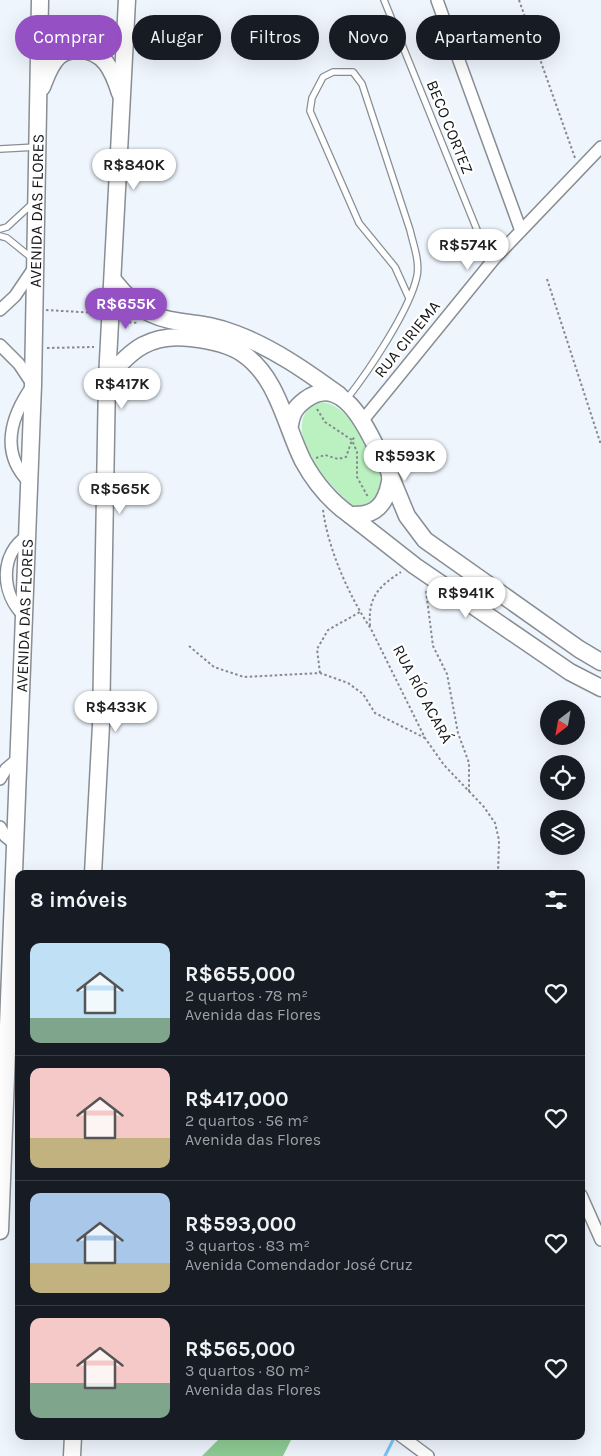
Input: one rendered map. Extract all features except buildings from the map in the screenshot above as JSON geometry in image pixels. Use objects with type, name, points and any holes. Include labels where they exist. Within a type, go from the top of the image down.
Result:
[{"type":"main road","name":"AVENIDA DAS FLORES","points":[[16,870],[33,385],[36,147],[40,93],[40,0]]},
{"type":"main road","points":[[93,870],[100,725],[109,346],[127,0]]},
{"type":"main road","points":[[40,93],[49,69],[60,55],[68,51],[88,50],[105,60],[123,100]]},
{"type":"main road","points":[[113,280],[128,298],[151,315],[163,320],[220,329],[235,334],[300,367],[343,398],[364,422],[390,475],[407,516],[424,540],[579,649],[601,662]]},
{"type":"main road","points":[[108,379],[134,350],[140,345],[155,339],[185,337],[219,343],[234,349],[252,362],[274,393],[290,425],[303,461],[319,486],[333,502],[420,568],[570,672],[601,688]]},
{"type":"main road","points":[[290,425],[291,415],[309,397],[326,393],[343,398]]},
{"type":"main road","points":[[350,515],[374,512],[383,501],[390,475]]},
{"type":"main road","name":"AVENIDA DAS FLORES","points":[[0,1231],[6,1044],[15,942]]},
{"type":"main road","points":[[72,1456],[73,1440]]},
{"type":"street","points":[[437,0],[520,231]]},
{"type":"street","name":"RUA CIRIEMA","points":[[364,422],[491,264],[601,147]]},
{"type":"street","points":[[0,310],[16,296],[34,264]]},
{"type":"street","points":[[0,345],[19,364],[33,385],[14,413],[7,440],[12,464],[16,472],[29,482]]},
{"type":"street","points":[[24,616],[6,599],[0,575],[2,561],[8,548],[13,542],[27,536]]},
{"type":"street","points":[[0,779],[6,769],[19,758]]},
{"type":"street","points":[[0,827],[5,836],[16,845]]},
{"type":"street","points":[[585,1204],[601,1240]]},
{"type":"street","points":[[406,1440],[428,1456]]},
{"type":"lane","name":"BECO CORTEZ","points":[[384,0],[491,264]]},
{"type":"lane","points":[[343,398],[368,372],[409,298],[418,274],[416,254],[362,84],[352,72],[334,72],[323,77],[318,84],[310,111],[359,222],[395,267],[409,298]]},
{"type":"lane","points":[[0,149],[36,147]]},
{"type":"lane","points":[[0,230],[36,200]]},
{"type":"lane","points":[[0,236],[7,238],[34,264]]},
{"type":"path","points":[[519,0],[579,170]]},
{"type":"path","points":[[546,279],[601,445]]},
{"type":"path","points":[[34,309],[111,314],[123,322],[131,324],[142,322],[151,315]]},
{"type":"path","points":[[34,349],[109,346]]},
{"type":"path","points":[[309,397],[325,422],[352,440],[357,452],[357,476],[374,512]]},
{"type":"path","points":[[303,461],[325,455],[338,459],[346,457],[352,440],[364,422]]},
{"type":"path","name":"RUA RÍO ACARÁ","points":[[319,486],[327,533],[360,612],[425,738],[444,765],[490,814],[497,830],[498,870]]},
{"type":"path","points":[[420,568],[433,646],[447,674],[458,733],[469,763],[469,792]]},
{"type":"path","name":"RUA RÍO ACARÁ","points":[[370,629],[370,605],[375,594],[391,579],[420,568]]},
{"type":"path","points":[[320,673],[317,649],[328,630],[360,612]]},
{"type":"path","points":[[189,646],[214,668],[244,677],[320,673],[348,683],[363,694],[375,713],[425,738]]},
{"type":"green space","points":[[319,402],[329,404],[340,410],[360,430],[369,443],[376,456],[382,478],[377,505],[355,507],[333,486],[311,456],[304,440],[302,425],[306,412]]},
{"type":"green space","points":[[218,1440],[291,1440],[283,1456],[202,1456]]},
{"type":"waterway","points":[[385,1456],[393,1440]]}]
